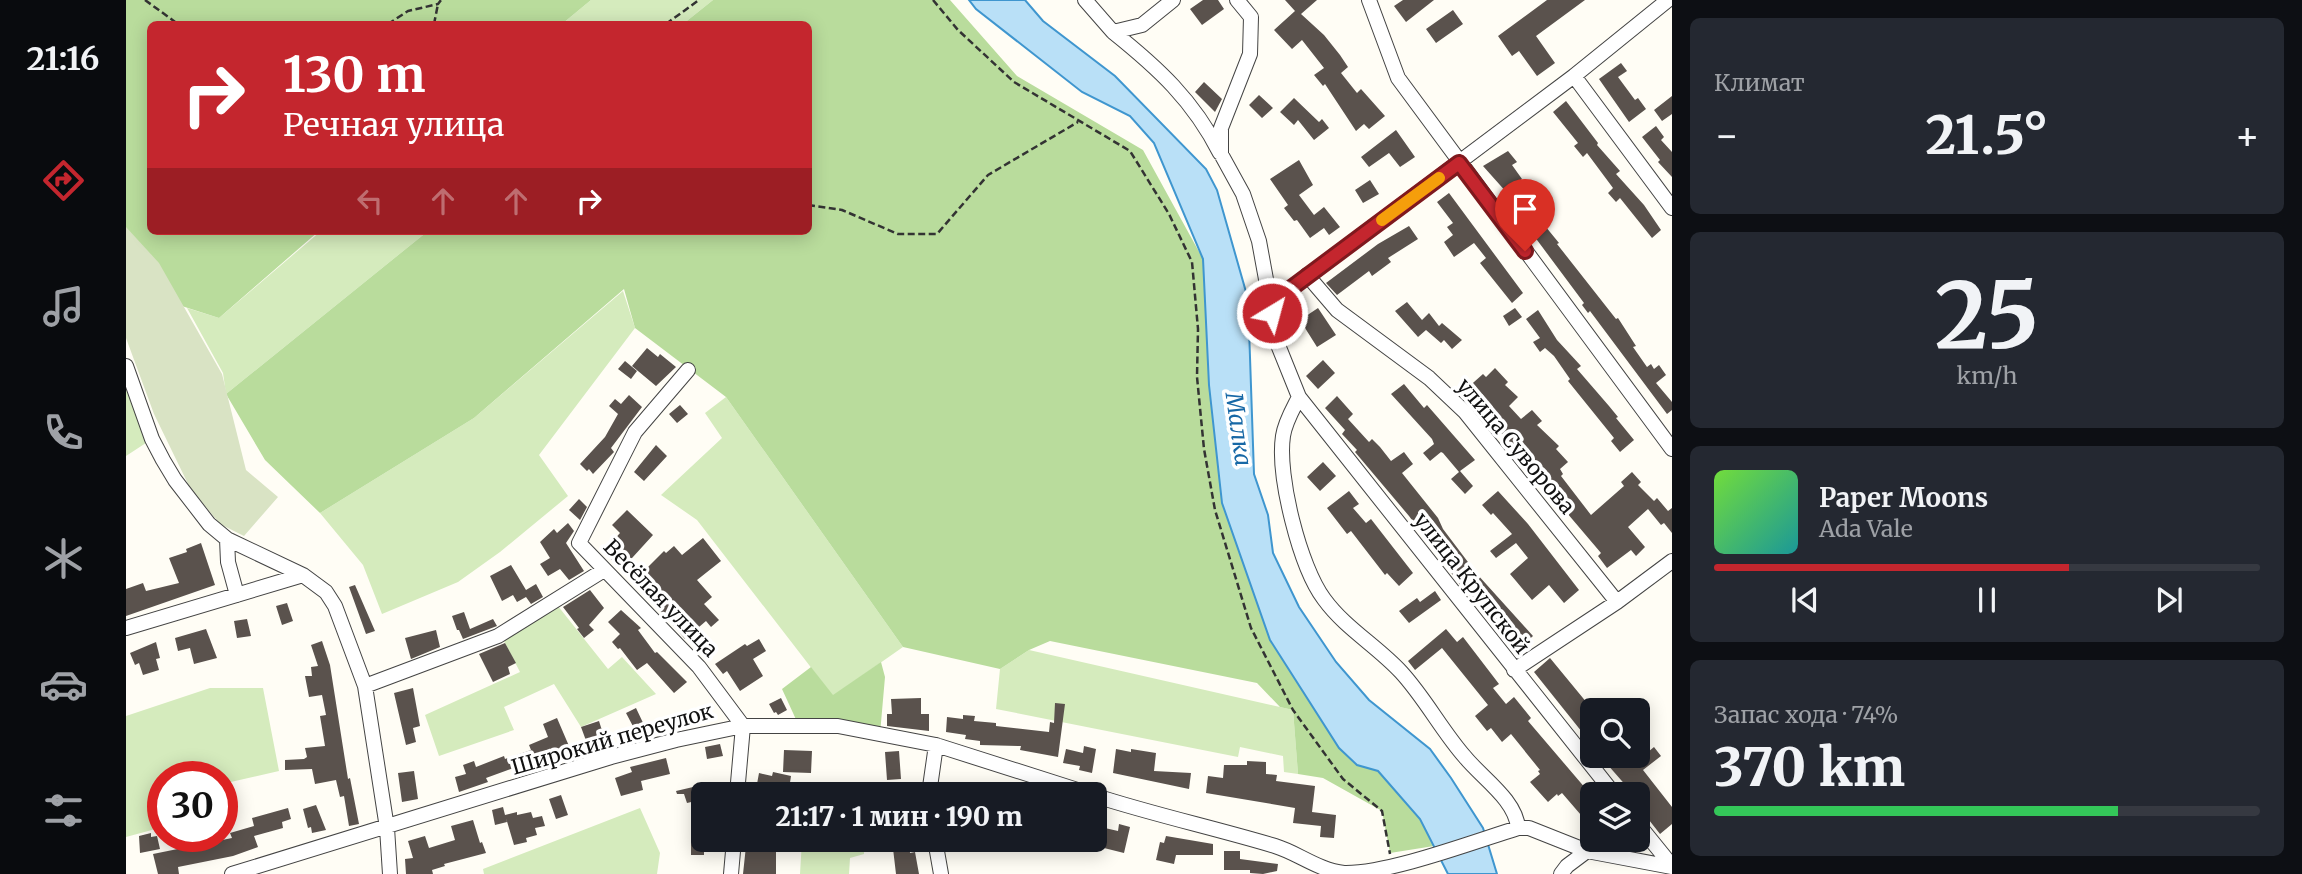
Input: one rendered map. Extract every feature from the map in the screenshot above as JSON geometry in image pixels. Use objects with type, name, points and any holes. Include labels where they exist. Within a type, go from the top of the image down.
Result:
[{"type":"street","points":[[1085,0],[1113,32],[1174,83],[1209,131],[1243,194],[1259,242],[1272,313]]},
{"type":"street","points":[[1113,32],[1142,25],[1173,0]]},
{"type":"street","points":[[1221,154],[1221,128],[1250,54],[1251,17],[1237,0]]},
{"type":"street","points":[[1369,0],[1398,78],[1672,449]]},
{"type":"street","points":[[1272,313],[1278,298],[1307,275],[1574,76],[1668,0]]},
{"type":"street","points":[[1574,76],[1672,208]]},
{"type":"street","name":"улица Суворова","points":[[1307,275],[1337,310],[1429,378],[1465,412],[1617,602]]},
{"type":"street","name":"улица Крупской","points":[[1272,313],[1272,330],[1299,397],[1604,782]]},
{"type":"street","points":[[126,366],[152,439],[163,460],[195,507],[217,533],[303,575],[332,599],[365,686],[387,828],[390,874]]},
{"type":"street","name":"Весёлая улица","points":[[688,370],[635,432],[579,543],[699,667],[743,726]]},
{"type":"street","points":[[1299,397],[1283,436],[1283,455],[1295,534],[1310,577],[1338,616],[1401,672],[1464,757],[1515,811],[1518,828]]},
{"type":"street","points":[[227,539],[228,562],[237,595]]},
{"type":"street","points":[[1514,670],[1617,602],[1672,561]]},
{"type":"street","points":[[365,686],[498,636],[604,570]]},
{"type":"street","points":[[126,628],[303,575]]},
{"type":"street","points":[[738,782],[743,726]]},
{"type":"street","name":"Широкий переулок","points":[[232,874],[611,757],[743,726],[838,726],[936,746],[1052,782]]},
{"type":"street","points":[[931,782],[936,746]]},
{"type":"street","points":[[1107,800],[1278,847],[1310,863],[1343,873],[1393,870],[1518,828],[1529,828],[1580,847]]},
{"type":"street","points":[[1650,839],[1672,867]]},
{"type":"street","points":[[731,874],[733,852]]},
{"type":"street","points":[[937,852],[942,874]]},
{"type":"street","points":[[1561,874],[1584,852]]},
{"type":"street","points":[[1597,852],[1672,867]]},
{"type":"path","points":[[145,0],[174,21]]},
{"type":"path","points":[[435,21],[441,0]]},
{"type":"path","points":[[670,21],[699,0]]},
{"type":"path","points":[[933,0],[958,30],[1014,82],[1130,151],[1169,214],[1192,262],[1198,329],[1197,377],[1204,449],[1215,510],[1240,596],[1251,628],[1293,710],[1343,779],[1382,811],[1393,870]]},
{"type":"path","points":[[393,21],[408,11],[438,5]]},
{"type":"path","points":[[812,206],[842,210],[898,234],[937,234],[989,175],[1078,122]]},
{"type":"green space","points":[[126,0],[591,0],[566,21],[147,21],[147,235],[314,235],[219,318],[160,299],[126,252]]},
{"type":"green space","points":[[591,0],[713,0],[687,21],[566,21]]},
{"type":"green space","points":[[713,0],[950,0],[1017,76],[1143,150],[1203,259],[1209,385],[1222,503],[1357,765],[1378,771],[1420,819],[1434,846],[1390,853],[1382,811],[1323,778],[1298,774],[1293,710],[1280,707],[1257,683],[1050,641],[1029,650],[1000,669],[903,647],[726,397],[635,328],[624,289],[474,418],[320,513],[265,460],[226,394],[423,235],[812,235],[812,21],[687,21]]},
{"type":"green space","points":[[126,227],[159,263],[222,374],[246,470],[278,497],[244,536],[220,524],[190,488],[154,414],[126,338]]},
{"type":"green space","points":[[316,235],[423,235],[226,394],[223,373],[187,308],[219,318]]},
{"type":"green space","points":[[623,291],[635,328],[539,455],[568,496],[500,552],[458,582],[382,614],[363,565],[320,513],[474,418]]},
{"type":"green space","points":[[126,366],[152,439],[126,456]]},
{"type":"green space","points":[[726,397],[903,647],[833,696],[697,520],[661,495],[722,438],[705,413]]},
{"type":"green space","points":[[554,601],[608,669],[622,657],[656,694],[581,727],[554,684],[504,707],[514,730],[439,756],[425,715],[520,672],[504,641],[505,631]]},
{"type":"green space","points":[[1029,650],[1293,710],[1298,774],[1284,772],[1283,756],[1240,747],[1238,757],[996,709],[1000,669]]},
{"type":"green space","points":[[881,662],[885,677],[880,734],[799,726],[782,689],[811,667],[833,695]]},
{"type":"green space","points":[[210,688],[263,688],[279,771],[238,780],[238,761],[147,761],[147,831],[126,837],[126,716]]},
{"type":"green space","points":[[640,808],[660,853],[657,874],[484,874],[483,869]]},
{"type":"green space","points":[[801,852],[864,852],[850,858],[849,874],[800,874]]},
{"type":"water","name":"Малка","points":[[969,0],[1025,0],[1043,21],[1115,76],[1206,169],[1217,190],[1248,299],[1254,474],[1268,515],[1273,553],[1299,607],[1336,662],[1369,700],[1430,749],[1451,778],[1483,828],[1497,874],[1448,874],[1420,819],[1378,771],[1357,765],[1339,748],[1270,640],[1222,503],[1209,385],[1203,259],[1154,143],[1130,116],[1082,92],[976,9]]},
{"type":"building","points":[[1203,0],[1218,0],[1224,9],[1202,25],[1190,9]]},
{"type":"building","points":[[1285,0],[1317,0],[1301,14],[1324,35],[1340,55],[1348,67],[1341,73],[1357,93],[1361,89],[1385,116],[1369,129],[1364,124],[1356,131],[1325,84],[1323,86],[1314,75],[1324,68],[1302,40],[1292,49],[1274,30],[1295,11]]},
{"type":"building","points":[[1403,0],[1434,0],[1406,22],[1394,6]]},
{"type":"building","points":[[1547,0],[1585,0],[1536,36],[1555,63],[1537,76],[1519,51],[1512,56],[1498,36]]},
{"type":"building","points":[[1453,10],[1463,24],[1436,43],[1426,29]]},
{"type":"building","points":[[1621,63],[1627,71],[1618,77],[1635,100],[1638,98],[1646,109],[1629,122],[1599,79]]},
{"type":"building","points":[[1204,82],[1222,99],[1215,112],[1195,92]]},
{"type":"building","points":[[1259,95],[1273,108],[1262,118],[1249,105]]},
{"type":"building","points":[[1672,96],[1672,114],[1662,121],[1654,110]]},
{"type":"building","points":[[1294,98],[1319,122],[1322,119],[1329,128],[1314,140],[1298,120],[1294,125],[1280,112]]},
{"type":"building","points":[[1566,101],[1597,145],[1620,171],[1616,174],[1644,205],[1661,230],[1652,238],[1620,198],[1616,202],[1608,193],[1613,188],[1587,153],[1583,157],[1574,146],[1578,143],[1553,112]]},
{"type":"building","points":[[1656,126],[1664,137],[1661,140],[1672,152],[1672,177],[1658,162],[1660,160],[1642,137]]},
{"type":"building","points":[[1396,130],[1415,157],[1400,167],[1389,153],[1369,167],[1361,157]]},
{"type":"building","points":[[1508,151],[1517,162],[1512,165],[1522,179],[1515,184],[1521,192],[1519,194],[1616,319],[1618,318],[1647,367],[1651,364],[1654,369],[1659,365],[1666,375],[1656,383],[1672,402],[1672,410],[1667,414],[1590,311],[1588,313],[1582,305],[1584,303],[1505,197],[1508,194],[1483,166]]},
{"type":"building","points":[[1299,160],[1313,185],[1299,195],[1314,215],[1324,207],[1340,227],[1329,235],[1324,228],[1310,238],[1284,208],[1288,205],[1270,179]]},
{"type":"building","points":[[1370,180],[1379,194],[1363,203],[1355,190]]},
{"type":"building","points":[[1449,193],[1523,293],[1512,303],[1480,263],[1486,258],[1474,243],[1454,257],[1444,242],[1453,235],[1447,227],[1453,223],[1437,202]]},
{"type":"building","points":[[1409,226],[1418,239],[1388,258],[1391,262],[1372,276],[1369,271],[1337,295],[1326,283],[1378,244]]},
{"type":"building","points":[[1407,302],[1422,320],[1429,313],[1439,326],[1442,323],[1462,340],[1452,349],[1444,340],[1441,343],[1426,330],[1418,337],[1395,311]]},
{"type":"building","points":[[1318,308],[1336,335],[1317,347],[1300,320]]},
{"type":"building","points":[[1515,308],[1522,317],[1509,326],[1503,316]]},
{"type":"building","points":[[1538,310],[1557,340],[1581,366],[1577,369],[1634,440],[1620,452],[1611,441],[1614,438],[1568,381],[1570,379],[1554,356],[1545,348],[1540,352],[1533,342],[1540,338],[1526,319]]},
{"type":"building","points":[[647,348],[658,357],[660,354],[676,367],[656,386],[632,366]]},
{"type":"building","points":[[1323,360],[1335,373],[1318,389],[1306,376]]},
{"type":"building","points":[[625,361],[637,371],[631,379],[618,369]]},
{"type":"building","points":[[1495,368],[1508,382],[1505,385],[1518,397],[1509,406],[1521,419],[1532,410],[1542,421],[1537,425],[1559,446],[1556,449],[1568,462],[1560,469],[1563,474],[1561,476],[1591,515],[1624,486],[1621,482],[1632,472],[1641,482],[1638,485],[1654,501],[1657,498],[1668,511],[1672,508],[1672,533],[1664,523],[1661,525],[1648,509],[1628,527],[1645,547],[1636,556],[1631,550],[1607,568],[1598,556],[1601,553],[1567,513],[1569,511],[1515,451],[1517,449],[1482,414],[1484,412],[1465,390],[1483,374],[1486,377]]},
{"type":"building","points":[[1404,384],[1424,408],[1427,405],[1475,460],[1460,471],[1473,486],[1465,494],[1451,479],[1459,472],[1443,453],[1430,461],[1423,453],[1434,444],[1432,439],[1391,394]]},
{"type":"building","points":[[629,395],[642,407],[611,448],[614,452],[593,474],[589,469],[587,471],[580,464],[605,437],[618,414],[609,406],[615,399],[621,404]]},
{"type":"building","points":[[1337,396],[1353,414],[1348,419],[1369,442],[1372,439],[1391,461],[1404,452],[1413,464],[1402,473],[1477,574],[1533,636],[1525,643],[1515,632],[1508,638],[1461,586],[1409,516],[1355,452],[1357,450],[1342,434],[1345,430],[1325,408]]},
{"type":"building","points":[[680,405],[688,414],[677,423],[669,414]]},
{"type":"building","points":[[656,445],[667,456],[644,481],[634,472]]},
{"type":"building","points":[[1323,462],[1336,476],[1320,491],[1307,477]]},
{"type":"building","points":[[1349,491],[1359,504],[1353,508],[1366,523],[1371,519],[1413,573],[1399,586],[1387,573],[1385,575],[1351,531],[1347,534],[1327,508]]},
{"type":"building","points":[[1498,491],[1528,524],[1579,590],[1564,603],[1549,585],[1532,600],[1510,574],[1528,558],[1516,543],[1496,558],[1490,551],[1512,534],[1482,505]]},
{"type":"building","points":[[579,499],[587,507],[580,520],[569,510]]},
{"type":"building","points":[[627,510],[653,535],[622,569],[603,552],[620,533],[612,525]]},
{"type":"building","points":[[568,523],[574,531],[566,543],[584,571],[569,580],[560,569],[548,576],[540,564],[550,558],[540,542],[554,529],[557,533]]},
{"type":"building","points":[[703,538],[721,561],[697,580],[712,597],[704,604],[719,620],[711,627],[706,621],[685,639],[643,591],[653,582],[643,572],[664,551],[666,553],[674,546],[682,555]]},
{"type":"building","points":[[201,543],[215,585],[126,616],[126,589],[143,583],[146,591],[179,583],[169,558],[187,552],[186,549]]},
{"type":"building","points":[[511,565],[526,590],[536,584],[543,597],[531,604],[526,597],[517,602],[513,595],[502,601],[490,576]]},
{"type":"building","points":[[355,585],[375,631],[366,634],[349,587]]},
{"type":"building","points":[[590,590],[604,608],[589,625],[594,630],[584,638],[563,607]]},
{"type":"building","points":[[1435,591],[1441,600],[1409,623],[1399,611],[1417,598],[1420,602]]},
{"type":"building","points":[[287,603],[293,621],[282,625],[276,606]]},
{"type":"building","points":[[621,610],[641,628],[638,630],[655,653],[687,682],[674,693],[647,663],[637,670],[612,642],[620,634],[608,622]]},
{"type":"building","points":[[464,612],[470,629],[493,619],[497,626],[463,639],[452,616]]},
{"type":"building","points":[[247,619],[251,636],[237,638],[234,621]]},
{"type":"building","points":[[206,629],[217,658],[194,664],[190,648],[178,651],[175,638]]},
{"type":"building","points":[[1446,629],[1457,642],[1463,637],[1499,684],[1493,688],[1506,704],[1514,697],[1531,718],[1528,721],[1580,782],[1580,814],[1562,793],[1548,802],[1530,782],[1540,774],[1540,770],[1511,734],[1502,742],[1491,728],[1487,731],[1475,716],[1488,705],[1442,648],[1415,670],[1408,661]]},
{"type":"building","points":[[436,630],[440,647],[411,659],[405,638]]},
{"type":"building","points":[[759,639],[766,651],[753,659],[763,676],[740,691],[727,671],[723,674],[715,664],[745,644],[747,646]]},
{"type":"building","points":[[322,641],[330,665],[348,779],[350,778],[359,824],[349,826],[344,796],[340,797],[336,780],[315,784],[312,769],[285,770],[285,760],[307,757],[305,748],[325,746],[320,716],[326,715],[322,695],[309,697],[305,676],[312,676],[311,667],[318,666],[311,645]]},
{"type":"building","points":[[156,642],[160,658],[156,659],[159,670],[143,675],[139,663],[135,665],[130,653]]},
{"type":"building","points":[[505,643],[516,663],[508,667],[510,674],[493,682],[479,654]]},
{"type":"building","points":[[1550,658],[1583,698],[1580,698],[1580,730],[1534,672]]},
{"type":"building","points":[[413,688],[420,726],[413,728],[416,742],[406,745],[394,693]]},
{"type":"building","points":[[781,698],[787,710],[778,715],[769,704]]},
{"type":"building","points":[[921,698],[921,714],[929,714],[929,731],[887,726],[887,714],[892,714],[891,699]]},
{"type":"building","points":[[1055,703],[1065,704],[1058,757],[1020,750],[1021,746],[980,745],[980,741],[965,739],[966,735],[946,732],[947,717],[963,719],[963,715],[975,716],[974,721],[996,723],[996,726],[1049,732],[1050,722],[1054,723]]},
{"type":"building","points":[[636,708],[645,727],[636,732],[626,713]]},
{"type":"building","points":[[557,718],[572,753],[557,759],[554,751],[486,778],[488,782],[459,792],[455,777],[466,774],[463,765],[474,761],[476,767],[504,756],[505,759],[531,750],[529,745],[548,737],[543,724]]},
{"type":"building","points":[[599,721],[605,740],[588,746],[581,727]]},
{"type":"building","points":[[720,744],[723,756],[707,759],[705,747]]},
{"type":"building","points":[[1084,746],[1096,749],[1092,773],[1079,770],[1080,766],[1063,763],[1066,749],[1083,753]]},
{"type":"building","points":[[1654,747],[1661,756],[1650,765],[1650,750]]},
{"type":"building","points":[[1116,749],[1156,753],[1154,771],[1191,773],[1189,789],[1113,773]]},
{"type":"building","points":[[784,750],[812,751],[811,773],[783,772]]},
{"type":"building","points":[[899,751],[901,779],[887,780],[885,752]]},
{"type":"building","points":[[666,758],[670,774],[641,781],[643,790],[621,796],[615,778],[632,772],[630,767]]},
{"type":"building","points":[[1247,761],[1266,762],[1266,774],[1277,775],[1276,781],[1315,786],[1312,812],[1336,815],[1334,838],[1320,837],[1321,826],[1293,823],[1295,808],[1206,793],[1208,776],[1223,778],[1224,765],[1247,765]]},
{"type":"building","points":[[1610,768],[1646,768],[1643,770],[1672,807],[1672,824],[1660,834],[1650,821],[1650,782],[1623,782]]},
{"type":"building","points":[[414,771],[418,799],[402,802],[398,773]]},
{"type":"building","points":[[773,772],[791,776],[790,782],[757,782],[759,773],[772,776]]},
{"type":"building","points":[[691,788],[691,802],[687,803],[684,794],[677,794],[676,791]]},
{"type":"building","points":[[561,795],[568,815],[556,819],[549,799]]},
{"type":"building","points":[[316,805],[326,830],[312,833],[303,809]]},
{"type":"building","points":[[503,807],[505,815],[531,812],[533,818],[542,816],[545,826],[535,828],[537,835],[526,838],[527,842],[514,845],[506,818],[507,822],[495,825],[492,810]]},
{"type":"building","points":[[288,808],[291,819],[282,822],[283,828],[254,836],[258,847],[233,856],[178,867],[179,874],[158,874],[153,854],[238,852],[238,831],[254,826],[252,818]]},
{"type":"building","points":[[473,820],[486,853],[444,864],[445,866],[432,870],[433,874],[406,874],[405,859],[413,858],[408,841],[425,836],[429,848],[455,840],[451,826]]},
{"type":"building","points":[[1119,824],[1130,827],[1124,853],[1107,849],[1107,828],[1118,831]]},
{"type":"building","points":[[147,834],[147,852],[140,853],[139,836]]},
{"type":"building","points":[[1166,836],[1213,844],[1213,855],[1176,855],[1174,864],[1156,860],[1160,842],[1164,843]]},
{"type":"building","points":[[1224,851],[1240,851],[1240,859],[1278,864],[1277,871],[1263,874],[1250,873],[1250,870],[1224,870]]},
{"type":"building","points":[[691,852],[704,852],[704,855],[691,855]]},
{"type":"building","points":[[745,852],[776,852],[776,874],[743,874]]},
{"type":"building","points":[[893,852],[915,852],[919,874],[896,874]]},
{"type":"slow traffic","points":[[1382,220],[1439,178]]},
{"type":"route","points":[[1272,313],[1278,298],[1459,163],[1525,251]]}]
